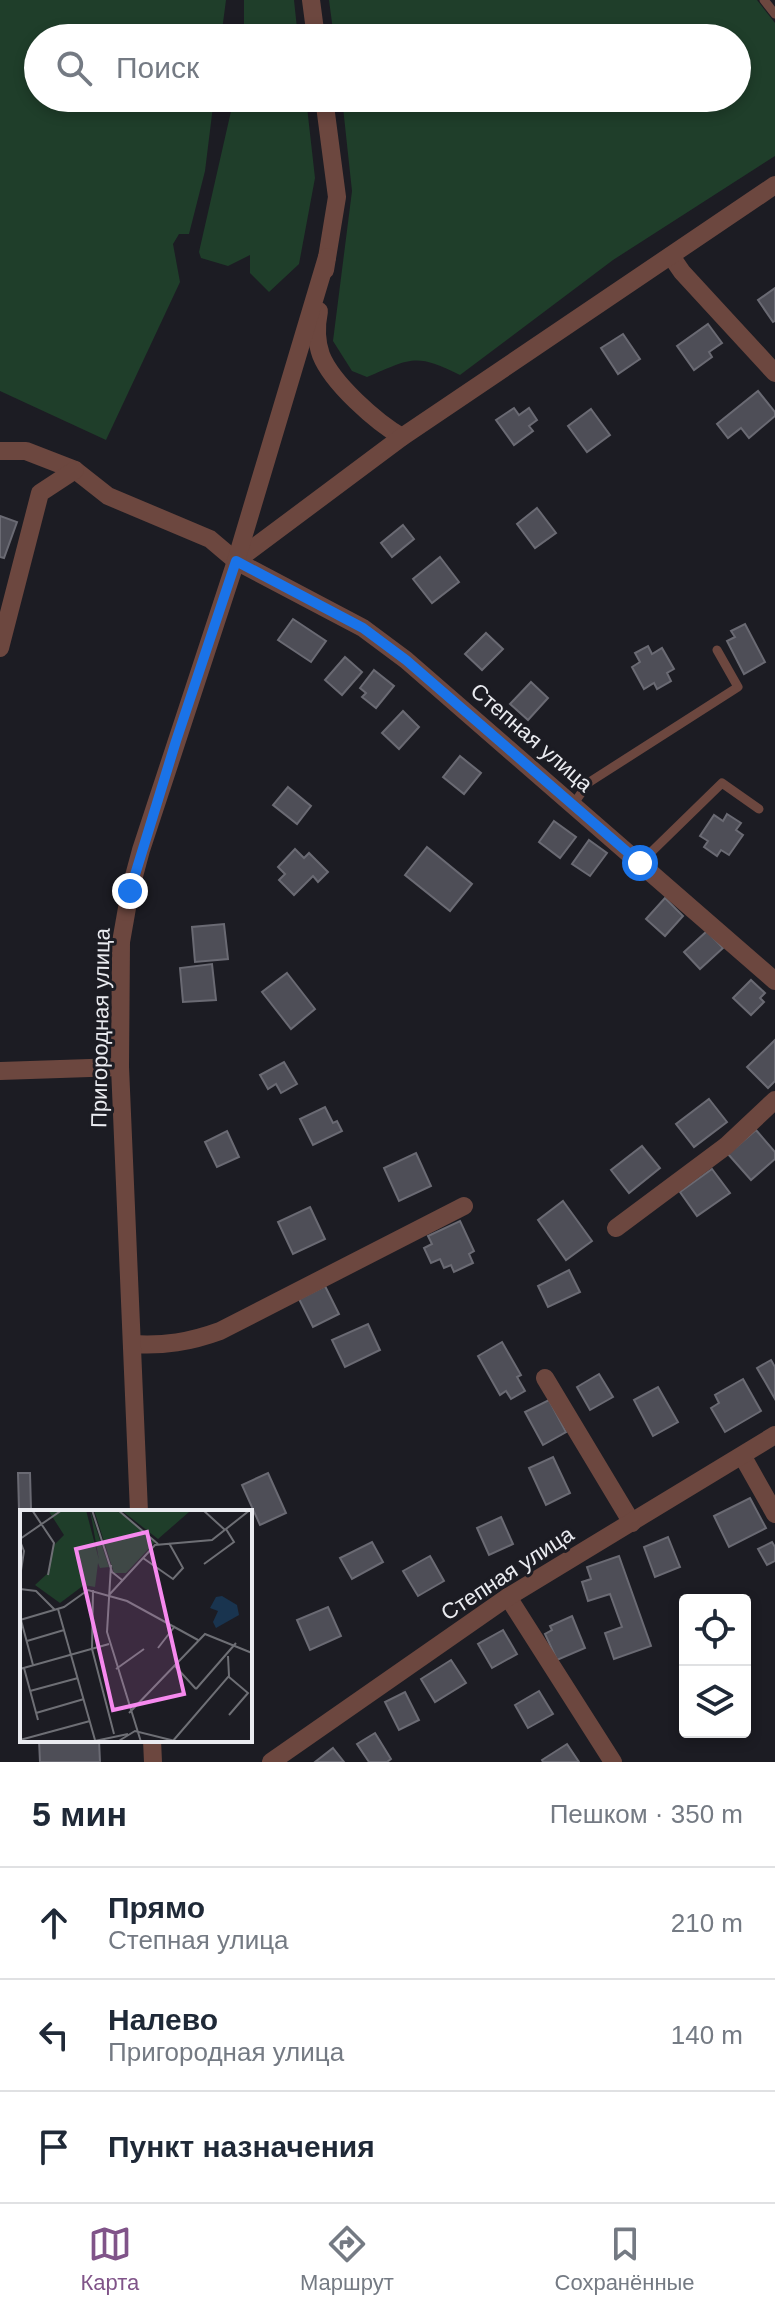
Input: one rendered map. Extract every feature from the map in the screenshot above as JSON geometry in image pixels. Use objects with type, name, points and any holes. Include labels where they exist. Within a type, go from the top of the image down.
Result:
[{"type":"street","points":[[311,0],[314,24]]},
{"type":"street","points":[[326,112],[337,197],[316,328],[321,356],[334,376],[355,398],[385,427],[402,437]]},
{"type":"street","points":[[236,561],[402,437],[775,185]]},
{"type":"street","points":[[671,256],[682,272],[775,373]]},
{"type":"street","name":"Пригородная улица","points":[[139,1510],[120,1067],[121,942],[130,891],[236,561],[327,257]]},
{"type":"street","name":"Степная улица","points":[[0,451],[26,451],[75,470],[108,496],[210,539],[236,561],[363,628],[406,660],[775,981]]},
{"type":"street","points":[[0,648],[40,493],[75,470]]},
{"type":"street","points":[[0,1071],[120,1067]]},
{"type":"street","points":[[616,1228],[726,1146],[775,1100]]},
{"type":"street","points":[[132,1344],[160,1346],[191,1342],[220,1331],[464,1206]]},
{"type":"street","points":[[545,1378],[632,1523]]},
{"type":"street","name":"Степная улица","points":[[271,1762],[508,1597],[775,1435]]},
{"type":"street","points":[[743,1457],[775,1514]]},
{"type":"street","points":[[508,1597],[613,1762]]},
{"type":"street","points":[[152,1742],[153,1762]]},
{"type":"lane","points":[[764,0],[775,14]]},
{"type":"lane","points":[[573,805],[588,783],[738,687],[717,650]]},
{"type":"lane","points":[[640,863],[722,783],[759,809]]},
{"type":"green space","points":[[0,0],[226,0],[223,24],[24,24],[24,112],[212,112],[205,171],[189,234],[179,234],[173,244],[180,282],[106,440],[0,391]]},
{"type":"green space","points":[[244,0],[294,0],[297,24],[244,24]]},
{"type":"green space","points":[[329,0],[757,0],[775,23],[775,156],[613,260],[460,375],[433,363],[413,361],[367,377],[352,371],[333,341],[352,191],[344,112],[751,112],[751,24],[332,24]]},
{"type":"green space","points":[[231,112],[308,112],[315,178],[299,264],[269,292],[250,273],[250,255],[228,266],[201,258],[199,252]]},
{"type":"building","points":[[775,288],[775,321],[773,322],[758,300]]},
{"type":"building","points":[[708,324],[722,343],[709,352],[712,357],[694,370],[677,346]]},
{"type":"building","points":[[623,334],[640,359],[618,374],[601,348]]},
{"type":"building","points":[[758,391],[775,416],[749,438],[741,428],[728,438],[717,424]]},
{"type":"building","points":[[514,408],[519,415],[529,408],[537,420],[529,426],[533,431],[514,445],[496,420]]},
{"type":"building","points":[[591,409],[610,435],[587,452],[568,426]]},
{"type":"building","points":[[537,508],[556,533],[535,548],[517,524]]},
{"type":"building","points":[[0,516],[17,522],[4,558],[0,557]]},
{"type":"building","points":[[403,525],[414,539],[392,557],[381,543]]},
{"type":"building","points":[[440,557],[459,582],[432,603],[413,579]]},
{"type":"building","points":[[293,619],[326,641],[311,662],[278,640]]},
{"type":"building","points":[[745,624],[765,662],[744,674],[727,641],[735,637],[731,631]]},
{"type":"building","points":[[486,633],[503,649],[482,670],[465,654]]},
{"type":"building","points":[[648,646],[652,654],[662,648],[674,669],[667,673],[671,681],[657,689],[654,683],[644,689],[632,667],[640,662],[635,653]]},
{"type":"building","points":[[345,657],[362,672],[342,695],[325,680]]},
{"type":"building","points":[[374,670],[394,686],[376,708],[362,697],[366,693],[360,688]]},
{"type":"building","points":[[531,682],[548,698],[528,720],[510,704]]},
{"type":"building","points":[[403,711],[419,727],[399,749],[382,733]]},
{"type":"building","points":[[460,756],[481,773],[464,794],[443,777]]},
{"type":"building","points":[[288,787],[311,806],[297,824],[273,805]]},
{"type":"building","points":[[727,814],[741,823],[736,830],[743,835],[729,855],[721,850],[717,856],[704,847],[708,841],[700,836],[714,815],[723,821]]},
{"type":"building","points":[[554,821],[576,837],[560,858],[539,842]]},
{"type":"building","points":[[589,840],[607,853],[590,876],[572,864]]},
{"type":"building","points":[[427,847],[472,884],[450,911],[405,875]]},
{"type":"building","points":[[295,849],[304,858],[309,853],[328,872],[318,882],[313,876],[294,895],[279,880],[285,874],[278,867]]},
{"type":"building","points":[[665,898],[683,916],[665,936],[646,919]]},
{"type":"building","points":[[224,924],[228,959],[195,962],[192,927]]},
{"type":"building","points":[[707,931],[723,948],[700,969],[684,952]]},
{"type":"building","points":[[212,964],[216,1000],[183,1002],[180,968]]},
{"type":"building","points":[[287,973],[315,1009],[291,1029],[262,992]]},
{"type":"building","points":[[751,980],[765,993],[760,998],[764,1002],[751,1015],[733,998]]},
{"type":"building","points":[[775,1040],[775,1081],[768,1088],[747,1067]]},
{"type":"building","points":[[284,1062],[297,1084],[281,1093],[276,1084],[268,1089],[260,1075]]},
{"type":"building","points":[[709,1099],[727,1122],[694,1147],[676,1124]]},
{"type":"building","points":[[325,1107],[333,1123],[337,1121],[342,1131],[313,1145],[300,1119]]},
{"type":"building","points":[[756,1130],[775,1152],[775,1159],[751,1180],[728,1154]]},
{"type":"building","points":[[227,1131],[239,1157],[217,1167],[205,1142]]},
{"type":"building","points":[[642,1146],[660,1168],[629,1193],[611,1170]]},
{"type":"building","points":[[416,1153],[431,1186],[399,1201],[384,1168]]},
{"type":"building","points":[[712,1169],[730,1193],[697,1216],[680,1192]]},
{"type":"building","points":[[563,1201],[592,1241],[566,1260],[538,1220]]},
{"type":"building","points":[[310,1207],[325,1239],[293,1254],[278,1222]]},
{"type":"building","points":[[460,1221],[474,1251],[469,1254],[473,1263],[454,1272],[451,1265],[444,1268],[440,1259],[431,1263],[424,1248],[432,1244],[428,1236]]},
{"type":"building","points":[[569,1270],[580,1292],[548,1307],[538,1286]]},
{"type":"building","points":[[325,1286],[339,1314],[313,1327],[299,1299]]},
{"type":"building","points":[[368,1324],[380,1350],[345,1367],[332,1340]]},
{"type":"building","points":[[502,1342],[521,1375],[517,1377],[525,1391],[511,1399],[506,1391],[500,1395],[478,1356]]},
{"type":"building","points":[[771,1360],[775,1367],[775,1399],[757,1368]]},
{"type":"building","points":[[599,1374],[613,1397],[590,1410],[577,1387]]},
{"type":"building","points":[[743,1379],[761,1411],[725,1432],[711,1408],[719,1403],[715,1395]]},
{"type":"building","points":[[658,1387],[678,1422],[653,1436],[634,1400]]},
{"type":"building","points":[[549,1400],[566,1432],[543,1445],[525,1412]]},
{"type":"building","points":[[553,1457],[570,1493],[546,1505],[529,1468]]},
{"type":"building","points":[[18,1473],[30,1473],[31,1509],[19,1509]]},
{"type":"building","points":[[268,1473],[286,1513],[260,1525],[242,1485]]},
{"type":"building","points":[[750,1498],[766,1528],[729,1547],[714,1516]]},
{"type":"building","points":[[501,1517],[513,1544],[489,1555],[477,1528]]},
{"type":"building","points":[[668,1537],[680,1567],[655,1577],[644,1547]]},
{"type":"building","points":[[372,1542],[383,1562],[352,1579],[340,1558]]},
{"type":"building","points":[[772,1542],[775,1561],[767,1565],[758,1549]]},
{"type":"building","points":[[430,1556],[444,1581],[418,1596],[403,1571]]},
{"type":"building","points":[[619,1556],[651,1646],[614,1659],[605,1633],[622,1627],[610,1594],[588,1601],[582,1582],[591,1579],[587,1567]]},
{"type":"building","points":[[328,1607],[341,1636],[310,1650],[297,1620]]},
{"type":"building","points":[[572,1616],[585,1648],[557,1660],[545,1634],[552,1630],[550,1626]]},
{"type":"building","points":[[503,1630],[517,1654],[492,1668],[478,1644]]},
{"type":"building","points":[[451,1660],[466,1683],[435,1702],[421,1679]]},
{"type":"building","points":[[539,1691],[553,1714],[528,1728],[515,1705]]},
{"type":"building","points":[[405,1692],[419,1720],[399,1730],[385,1702]]},
{"type":"building","points":[[375,1733],[391,1759],[387,1762],[369,1762],[357,1744]]},
{"type":"building","points":[[39,1742],[99,1742],[100,1762],[40,1762]]},
{"type":"building","points":[[567,1744],[579,1762],[543,1762],[542,1760]]},
{"type":"building","points":[[333,1748],[344,1762],[315,1762]]},
{"type":"route","points":[[130,891],[236,561],[363,628],[406,660],[640,863]]}]
